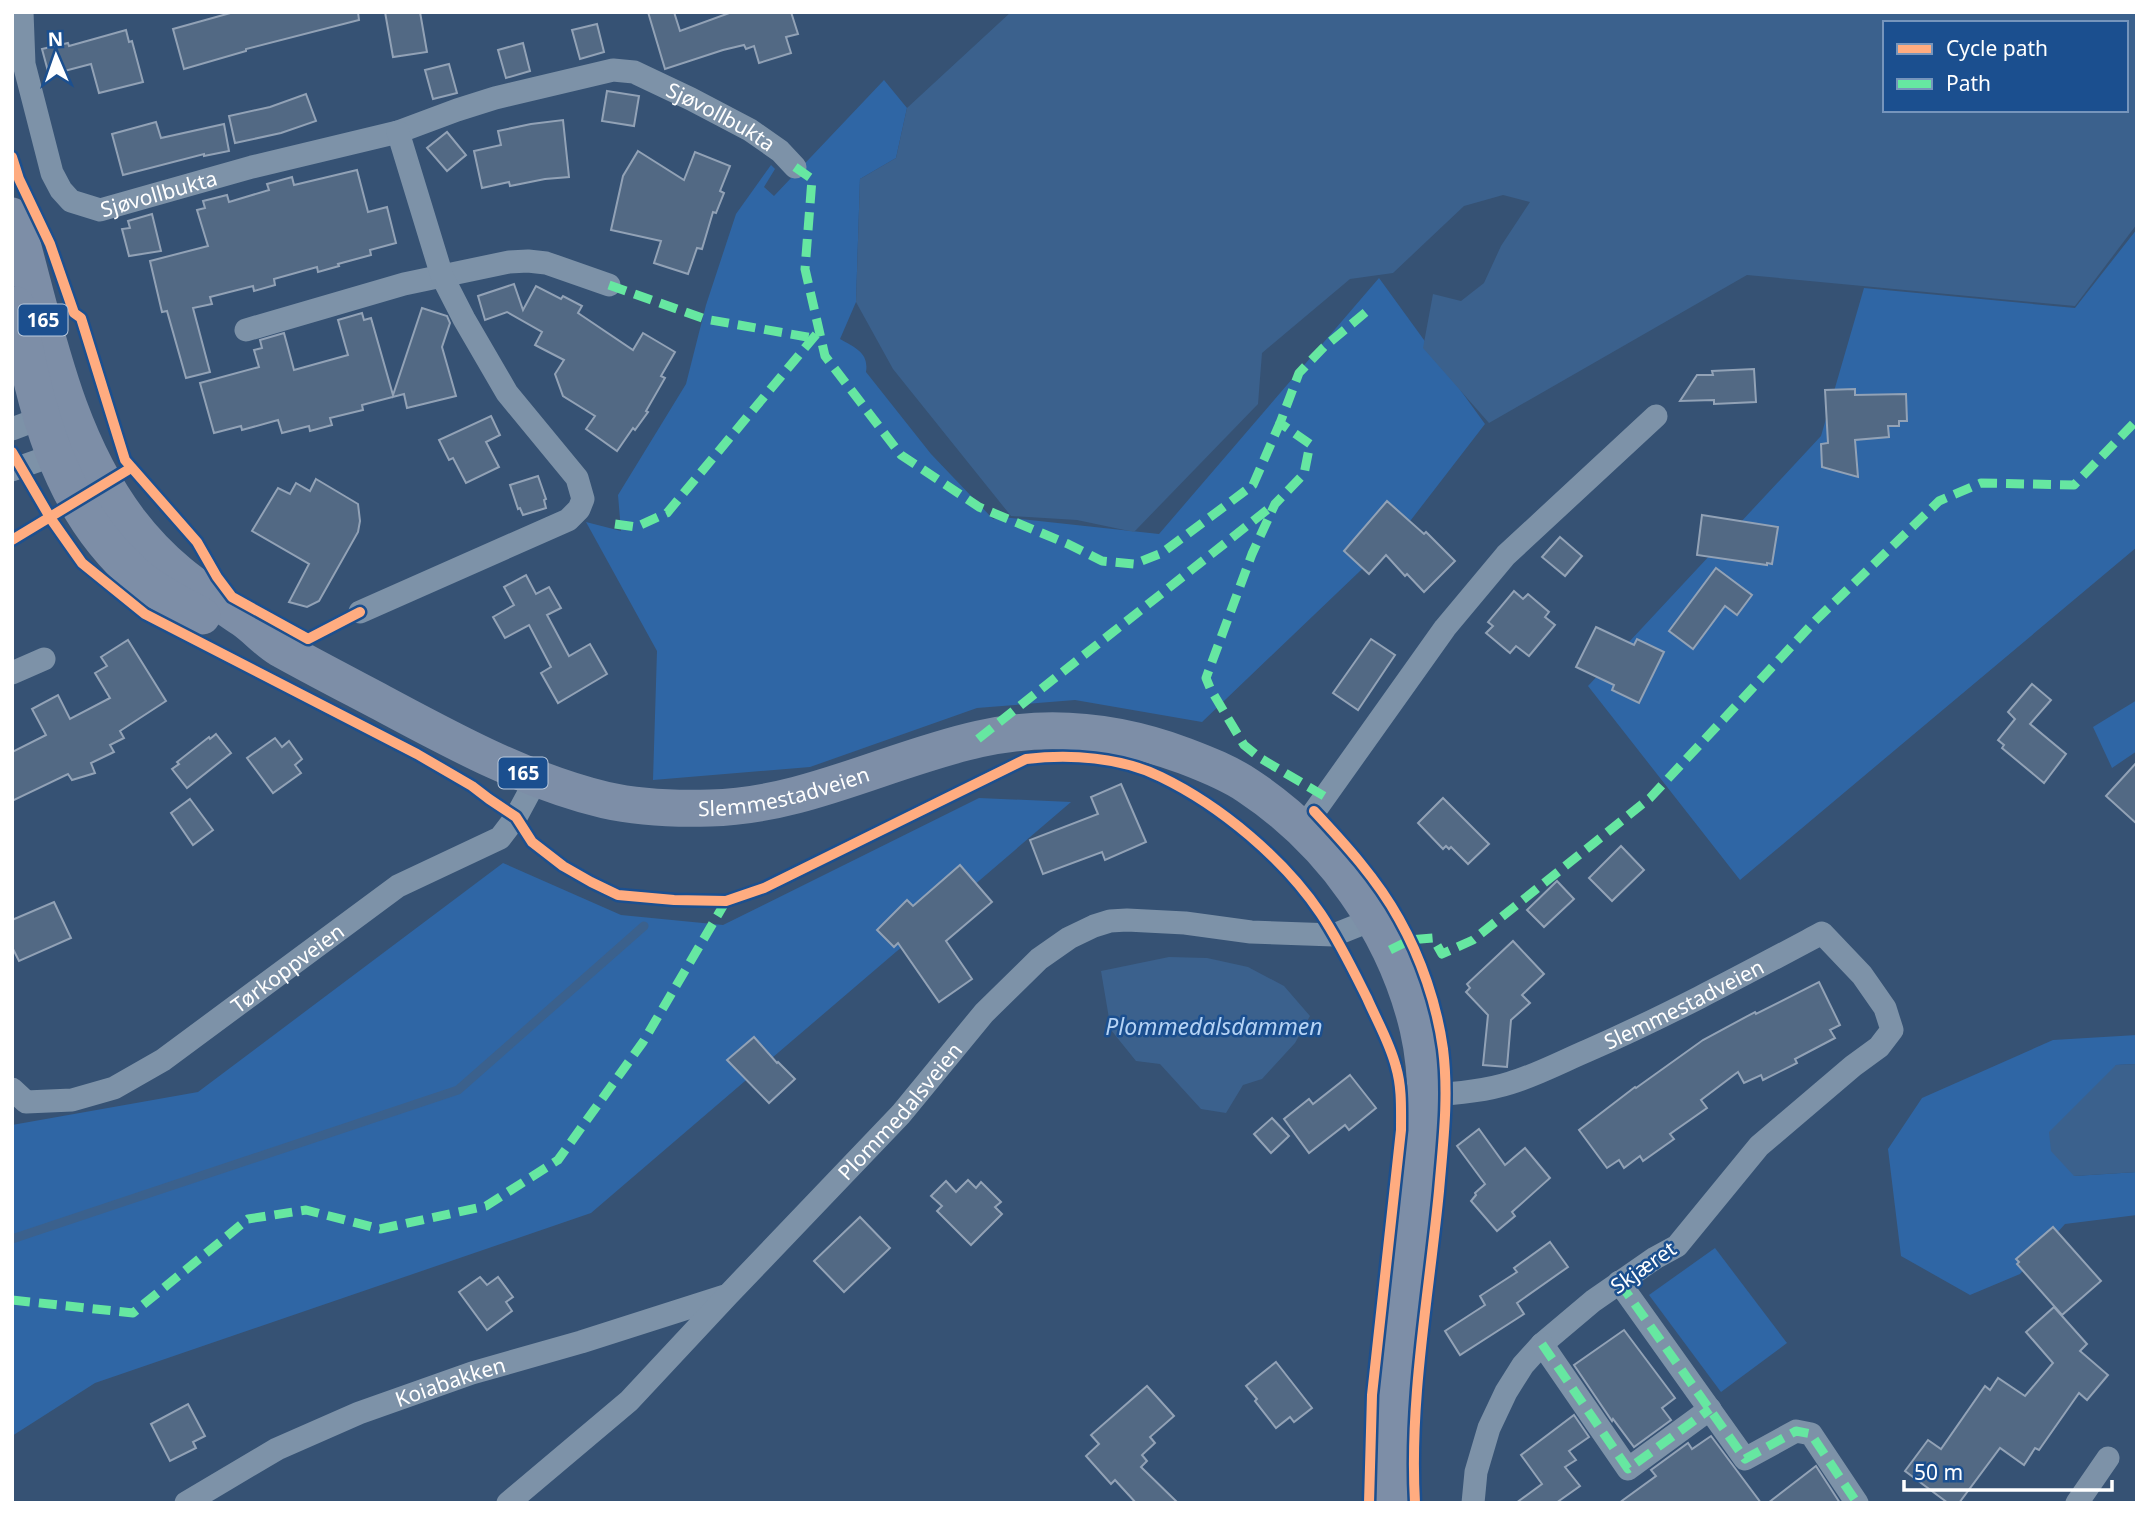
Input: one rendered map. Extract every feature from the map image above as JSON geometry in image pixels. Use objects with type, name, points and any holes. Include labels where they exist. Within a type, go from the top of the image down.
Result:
[{"type":"main road","name":"Slemmestadveien","points":[[12,216],[18,229],[63,393],[43,424]]},
{"type":"main road","name":"Slemmestadveien","points":[[12,288],[43,424],[54,455],[69,488],[116,555],[138,576],[209,620],[241,635],[271,643],[421,724],[515,770],[601,799],[632,806],[713,808],[775,801],[978,739],[1024,731],[1075,731],[1108,734],[1150,743],[1198,761],[1242,782],[1274,804],[1302,829],[1344,876],[1374,919],[1402,977],[1417,1024],[1424,1062],[1425,1154],[1400,1346],[1392,1474],[1393,1503]]},
{"type":"main road","name":"Slemmestadveien","points":[[43,424],[94,465],[120,507],[153,550],[193,586],[247,621],[271,643]]},
{"type":"street","name":"Sjøvollbukta","points":[[22,12],[24,64],[46,156],[61,190],[71,201],[86,208],[100,210],[252,167],[398,132],[495,98],[613,70],[634,72],[750,130],[780,151],[795,167]]},
{"type":"street","points":[[360,611],[568,520],[579,509],[583,499],[577,478],[507,393],[442,276],[398,132]]},
{"type":"street","points":[[246,330],[351,299],[509,262],[546,263],[609,285]]},
{"type":"street","points":[[1302,829],[1445,628],[1506,555],[1656,416]]},
{"type":"street","points":[[12,470],[54,455]]},
{"type":"street","points":[[12,673],[44,659]]},
{"type":"street","name":"Tørkoppveien","points":[[12,1089],[26,1102],[72,1100],[114,1088],[163,1060],[398,886],[500,838],[516,817],[537,778]]},
{"type":"street","name":"Plommedalsveien","points":[[508,1503],[629,1401],[901,1114],[984,1013],[1039,958],[1069,938],[1110,921],[1185,923],[1251,932],[1334,935],[1374,919]]},
{"type":"street","name":"Slemmestadveien","points":[[1426,1095],[1509,1084],[1635,1030],[1822,933],[1862,975],[1885,1008],[1892,1030]]},
{"type":"street","name":"Skjæret","points":[[1473,1503],[1479,1457],[1489,1428],[1506,1392],[1542,1344],[1619,1282],[1677,1246],[1759,1146],[1879,1046],[1892,1030]]},
{"type":"street","points":[[1619,1282],[1745,1459],[1796,1431],[1811,1434],[1857,1503]]},
{"type":"street","name":"Koiabakken","points":[[186,1503],[277,1449],[359,1413],[472,1373],[581,1342],[728,1295]]},
{"type":"street","points":[[1542,1344],[1628,1469],[1710,1409]]},
{"type":"street","points":[[2077,1503],[2108,1458]]},
{"type":"shaded area","points":[[884,80],[907,108],[896,158],[860,179],[856,302],[840,339],[860,352],[865,360],[866,372],[931,454],[993,519],[1002,517],[1159,534],[1379,278],[1485,424],[1404,529],[1202,722],[1075,700],[977,708],[810,767],[653,780],[657,651],[586,522],[621,531],[618,495],[686,384],[706,305],[736,214],[771,165],[775,169],[764,187],[774,196]]},
{"type":"shaded area","points":[[2137,229],[2137,547],[1740,880],[1588,686],[1821,436],[1864,288],[2075,308]]},
{"type":"shaded area","points":[[2137,700],[2137,751],[2112,768],[2093,727]]},
{"type":"shaded area","points":[[979,798],[1071,802],[591,1213],[95,1383],[12,1436],[12,1125],[198,1092],[503,863],[621,915],[723,925]]},
{"type":"shaded area","points":[[2137,1035],[2137,1064],[2116,1065],[2074,1176],[2137,1172],[2137,1215],[2065,1224],[2020,1274],[1970,1295],[1901,1256],[1888,1149],[1922,1098],[2053,1040]]},
{"type":"shaded area","points":[[1715,1248],[1787,1343],[1721,1392],[1649,1295]]},
{"type":"water","points":[[1011,12],[2137,12],[2137,224],[2075,306],[1747,275],[1489,423],[1423,348],[1433,294],[1461,301],[1484,283],[1501,246],[1530,202],[1503,195],[1464,206],[1393,273],[1350,279],[1262,353],[1258,404],[1134,532],[1077,520],[1011,516],[893,369],[856,302],[860,179],[896,158],[907,108]]},
{"type":"water","name":"Plommedalsdammen","points":[[1169,957],[1207,958],[1248,967],[1284,986],[1310,1016],[1295,1043],[1262,1079],[1243,1085],[1226,1113],[1201,1109],[1160,1064],[1136,1061],[1111,1030],[1101,971]]},
{"type":"water","points":[[2137,1064],[2137,1172],[2074,1176],[2051,1151],[2049,1132],[2116,1065]]},
{"type":"building","points":[[234,12],[358,12],[359,20],[246,49],[184,69],[173,29]]},
{"type":"building","points":[[385,12],[420,12],[427,52],[393,57]]},
{"type":"building","points":[[648,12],[674,12],[680,31],[732,12],[791,12],[798,34],[786,37],[791,53],[759,63],[754,46],[746,49],[744,45],[665,69]]},
{"type":"building","points":[[597,24],[604,52],[580,59],[572,30]]},
{"type":"building","points":[[126,30],[129,42],[132,41],[143,82],[99,93],[91,64],[49,75],[42,49],[68,43],[69,46]]},
{"type":"building","points":[[523,43],[530,71],[506,78],[498,50]]},
{"type":"building","points":[[449,64],[457,93],[433,99],[425,70]]},
{"type":"building","points":[[607,91],[639,96],[634,126],[602,121]]},
{"type":"building","points":[[306,94],[316,121],[281,133],[235,143],[229,116],[270,107]]},
{"type":"building","points":[[563,120],[569,177],[510,186],[509,182],[482,188],[474,151],[501,145],[498,131]]},
{"type":"building","points":[[156,122],[161,138],[224,124],[229,151],[204,154],[123,175],[112,134]]},
{"type":"building","points":[[447,132],[466,155],[447,171],[427,148]]},
{"type":"building","points":[[638,151],[684,180],[695,152],[730,166],[720,191],[724,193],[716,213],[713,212],[702,249],[697,248],[688,274],[654,263],[661,241],[611,230],[623,176]]},
{"type":"building","points":[[357,170],[368,212],[387,207],[396,243],[370,250],[371,255],[338,264],[339,266],[318,272],[317,267],[274,279],[275,285],[254,291],[253,286],[210,297],[212,304],[193,308],[210,372],[186,378],[167,311],[162,312],[150,261],[208,246],[197,210],[205,208],[203,201],[227,195],[229,202],[269,190],[267,184],[292,177],[294,185]]},
{"type":"building","points":[[152,214],[161,251],[129,256],[122,229],[130,228],[128,221]]},
{"type":"building","points":[[514,284],[523,310],[536,286],[582,306],[578,313],[633,350],[643,333],[675,352],[661,376],[665,378],[646,411],[648,412],[617,451],[586,429],[595,416],[563,396],[555,374],[564,360],[535,345],[542,332],[507,312],[485,320],[478,296]]},
{"type":"building","points":[[422,308],[447,316],[450,323],[442,347],[456,396],[407,408],[404,394],[362,405],[363,410],[330,418],[332,425],[310,431],[309,426],[282,433],[278,420],[242,430],[241,426],[214,433],[200,383],[259,367],[254,350],[262,348],[260,340],[284,333],[294,370],[348,355],[338,320],[362,313],[364,320],[371,318],[393,395]]},
{"type":"building","points":[[1754,369],[1756,402],[1714,404],[1714,400],[1680,401],[1697,375],[1713,375],[1712,371]]},
{"type":"building","points":[[1855,389],[1855,395],[1906,394],[1907,421],[1899,421],[1899,426],[1888,426],[1889,437],[1855,440],[1858,477],[1822,467],[1821,444],[1828,443],[1825,390]]},
{"type":"building","points":[[491,416],[500,435],[486,442],[499,467],[466,483],[453,458],[449,460],[439,440]]},
{"type":"building","points":[[538,476],[546,499],[546,508],[523,515],[520,508],[518,509],[510,485]]},
{"type":"building","points":[[316,479],[358,504],[360,521],[358,532],[319,601],[307,607],[289,602],[309,564],[252,531],[278,488],[290,494],[296,483],[310,491]]},
{"type":"building","points":[[1387,501],[1424,534],[1426,532],[1455,561],[1424,592],[1386,555],[1369,574],[1344,551]]},
{"type":"building","points":[[1702,515],[1778,527],[1772,564],[1697,555]]},
{"type":"building","points":[[1560,537],[1582,556],[1565,576],[1542,557]]},
{"type":"building","points":[[1716,568],[1752,595],[1737,615],[1725,606],[1693,649],[1669,631]]},
{"type":"building","points":[[526,575],[536,594],[549,587],[561,608],[547,615],[569,656],[590,644],[607,674],[558,703],[541,673],[551,667],[529,625],[505,638],[493,617],[514,605],[504,587]]},
{"type":"building","points":[[1514,591],[1523,599],[1528,594],[1549,612],[1545,617],[1555,625],[1529,656],[1516,646],[1510,653],[1486,633],[1493,626],[1488,622]]},
{"type":"building","points":[[1596,627],[1634,645],[1637,639],[1664,652],[1639,703],[1612,690],[1614,685],[1576,667]]},
{"type":"building","points":[[1371,639],[1395,655],[1358,710],[1333,693]]},
{"type":"building","points":[[128,640],[166,701],[120,731],[124,738],[110,745],[114,752],[91,763],[95,773],[72,780],[68,774],[12,801],[12,752],[46,735],[32,709],[58,695],[70,719],[110,698],[95,673],[107,666],[101,657]]},
{"type":"building","points":[[2032,684],[2051,700],[2030,724],[2066,754],[2044,783],[2002,748],[2004,745],[1998,740],[2015,719],[2008,712]]},
{"type":"building","points":[[216,734],[231,753],[187,788],[172,769],[179,764],[177,762]]},
{"type":"building","points":[[275,738],[282,747],[289,741],[302,759],[295,765],[301,773],[273,793],[247,758]]},
{"type":"building","points":[[2137,762],[2137,824],[2106,796]]},
{"type":"building","points":[[1121,784],[1146,842],[1105,860],[1102,852],[1043,874],[1030,840],[1098,814],[1091,797]]},
{"type":"building","points":[[1443,798],[1489,844],[1468,864],[1451,847],[1449,849],[1446,846],[1443,849],[1418,823]]},
{"type":"building","points":[[190,799],[213,830],[193,845],[171,813]]},
{"type":"building","points":[[1621,846],[1644,870],[1612,901],[1589,878]]},
{"type":"building","points":[[960,865],[992,902],[946,941],[972,979],[939,1002],[898,943],[894,947],[877,930],[907,900],[913,906]]},
{"type":"building","points":[[1557,881],[1574,899],[1544,927],[1527,910]]},
{"type":"building","points":[[54,902],[71,938],[19,961],[12,947],[12,920]]},
{"type":"building","points":[[1513,941],[1544,974],[1522,995],[1530,1003],[1511,1020],[1507,1067],[1483,1065],[1488,1015],[1466,992],[1470,988],[1467,984]]},
{"type":"building","points":[[1819,982],[1840,1025],[1830,1030],[1835,1038],[1795,1059],[1797,1063],[1763,1080],[1761,1075],[1744,1083],[1738,1072],[1701,1100],[1707,1108],[1670,1134],[1674,1139],[1643,1161],[1640,1156],[1624,1168],[1619,1160],[1607,1168],[1579,1130],[1703,1040]]},
{"type":"building","points":[[754,1037],[795,1079],[769,1103],[727,1060]]},
{"type":"building","points":[[1350,1075],[1376,1108],[1349,1130],[1345,1125],[1309,1153],[1284,1119],[1309,1099],[1313,1104]]},
{"type":"building","points":[[1272,1118],[1289,1136],[1271,1153],[1254,1134]]},
{"type":"building","points":[[1479,1129],[1505,1165],[1525,1148],[1550,1178],[1512,1212],[1515,1216],[1497,1231],[1471,1201],[1485,1184],[1457,1146]]},
{"type":"building","points":[[968,1180],[976,1188],[981,1182],[1001,1202],[995,1207],[1002,1214],[971,1245],[937,1211],[942,1206],[931,1196],[946,1181],[956,1192]]},
{"type":"building","points":[[860,1217],[890,1248],[844,1292],[814,1261]]},
{"type":"building","points":[[2053,1227],[2101,1281],[2062,1315],[2017,1264],[2019,1262],[2016,1259]]},
{"type":"building","points":[[1550,1242],[1568,1267],[1517,1303],[1524,1314],[1460,1355],[1445,1331],[1485,1305],[1480,1296],[1517,1272],[1514,1268]]},
{"type":"building","points":[[480,1277],[487,1285],[498,1277],[513,1297],[506,1302],[512,1311],[487,1330],[459,1292]]},
{"type":"building","points":[[2054,1307],[2087,1344],[2080,1351],[2108,1375],[2087,1400],[2079,1393],[2039,1450],[2035,1448],[2024,1465],[2000,1448],[1959,1503],[1948,1503],[1905,1471],[1928,1440],[1941,1449],[1985,1386],[1990,1390],[1998,1378],[2025,1396],[2053,1363],[2026,1332]]},
{"type":"building","points":[[1624,1330],[1675,1398],[1662,1408],[1671,1420],[1634,1447],[1613,1419],[1612,1421],[1574,1365]]},
{"type":"building","points":[[1276,1362],[1312,1408],[1294,1422],[1290,1417],[1276,1428],[1246,1386]]},
{"type":"building","points":[[1147,1386],[1174,1416],[1150,1437],[1155,1443],[1142,1455],[1147,1461],[1141,1467],[1178,1503],[1136,1503],[1115,1480],[1111,1484],[1086,1456],[1099,1444],[1091,1435]]},
{"type":"building","points":[[188,1404],[205,1436],[193,1442],[196,1448],[170,1461],[151,1424]]},
{"type":"building","points":[[1574,1415],[1589,1437],[1569,1451],[1576,1460],[1565,1467],[1580,1486],[1556,1503],[1516,1503],[1542,1484],[1521,1455]]},
{"type":"building","points":[[1711,1436],[1761,1503],[1619,1503],[1656,1476],[1651,1470],[1688,1443],[1692,1449]]},
{"type":"building","points":[[1816,1466],[1840,1503],[1768,1503]]},
{"type":"waterway","points":[[12,1239],[458,1090],[644,926]]},
{"type":"marked path","points":[[795,167],[812,179],[805,269],[825,356],[901,455],[979,507],[1102,561],[1134,564],[1162,553],[1253,485],[1280,423]]},
{"type":"marked path","points":[[609,285],[705,319],[813,338]]},
{"type":"marked path","points":[[1324,796],[1260,758],[1244,745],[1206,678],[1252,554],[1275,504],[1304,474],[1310,444],[1280,423],[1299,373],[1324,347],[1372,307]]},
{"type":"marked path","points":[[615,524],[636,527],[667,513],[819,331]]},
{"type":"marked path","points":[[1390,950],[1410,940],[1433,938],[1442,954],[1473,940],[1650,798],[1816,620],[1939,501],[1981,483],[2074,485],[2137,420]]},
{"type":"marked path","points":[[978,739],[1272,506]]},
{"type":"marked path","points":[[12,1300],[133,1313],[248,1219],[306,1210],[380,1229],[486,1206],[558,1160],[643,1042],[726,901]]},
{"type":"marked path","points":[[1619,1282],[1745,1459],[1796,1431],[1811,1434],[1857,1503]]},
{"type":"marked path","points":[[1542,1344],[1628,1469],[1710,1409]]},
{"type":"cycle path","points":[[12,157],[19,179],[50,244],[74,313],[81,318],[125,460],[197,542],[232,597],[308,639],[360,612]]},
{"type":"cycle path","points":[[12,452],[51,519],[82,563],[145,614],[417,754],[472,786],[516,817],[532,842],[563,866],[618,895],[726,901],[764,888],[1026,759],[1078,757],[1112,761],[1146,770],[1184,789],[1250,836],[1289,873],[1321,914],[1367,998],[1390,1049],[1398,1075],[1401,1130],[1372,1395],[1369,1503]]},
{"type":"cycle path","points":[[12,540],[131,468]]},
{"type":"cycle path","points":[[1314,811],[1371,876],[1399,919],[1427,982],[1443,1049],[1445,1120],[1417,1386],[1415,1503]]}]
